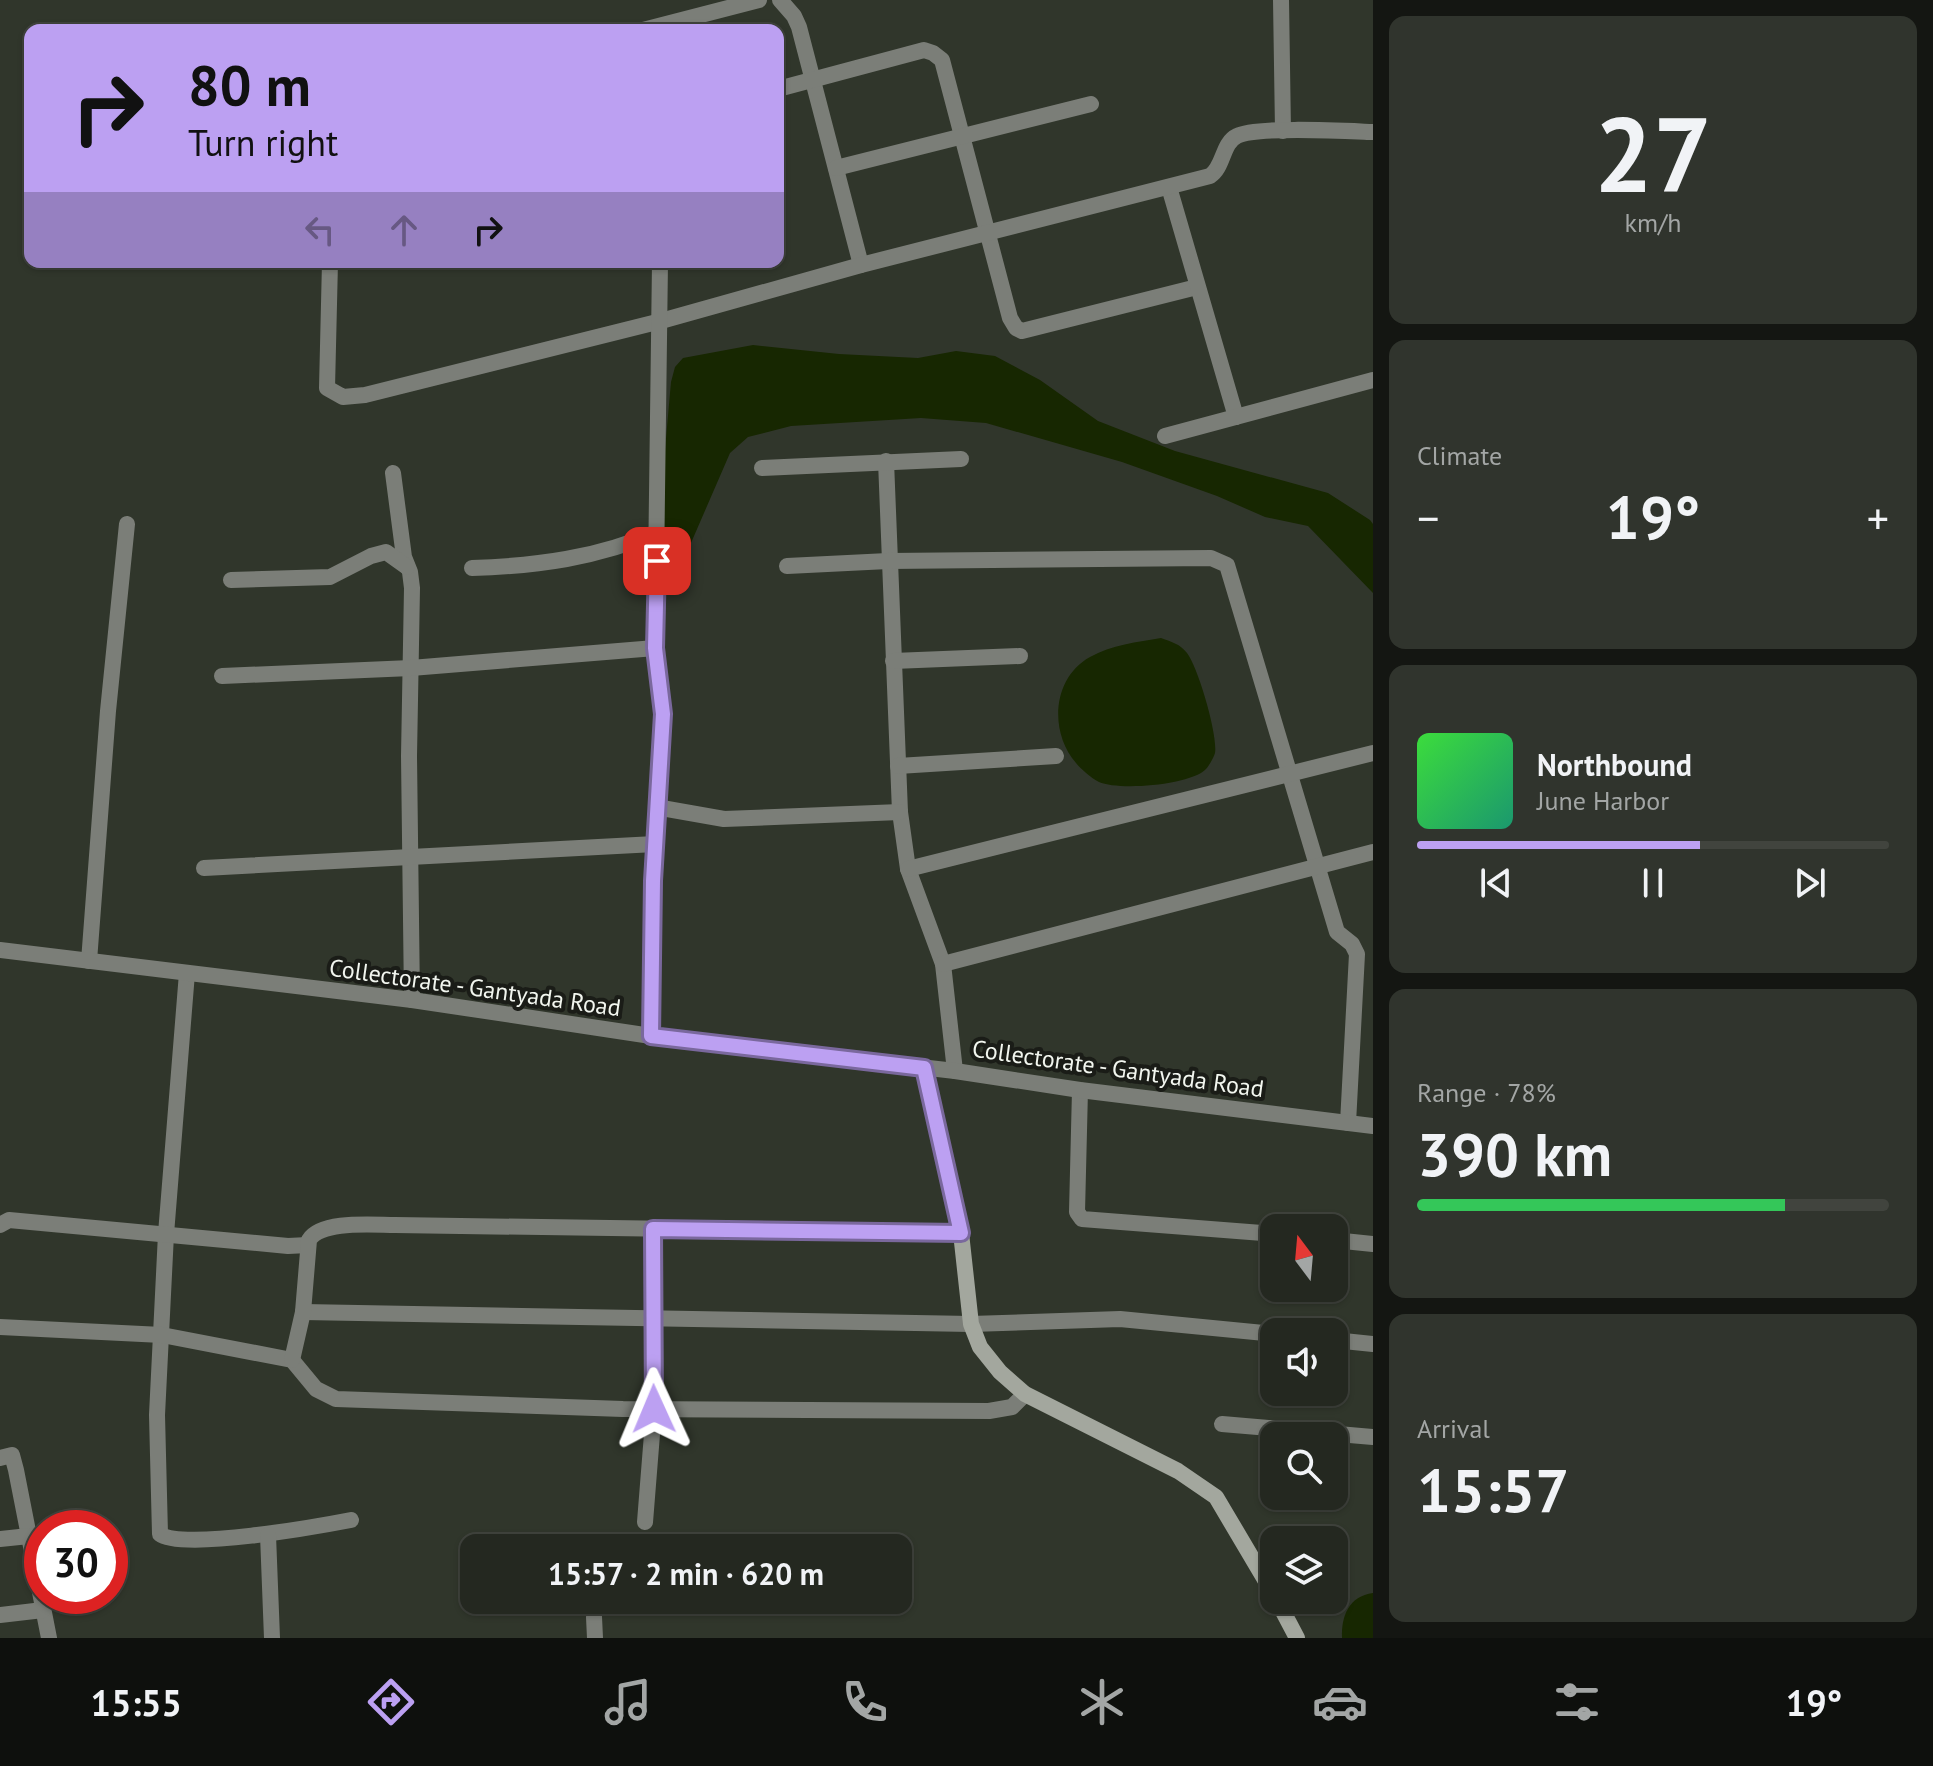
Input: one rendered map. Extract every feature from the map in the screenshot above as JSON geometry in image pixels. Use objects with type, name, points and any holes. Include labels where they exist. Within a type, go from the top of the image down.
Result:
[{"type":"main road","points":[[924,1068],[961,1233],[971,1324],[980,1347],[989,1360],[1025,1394],[1178,1471],[1216,1497],[1260,1572]]},
{"type":"main road","points":[[1284,1614],[1297,1638]]},
{"type":"street","points":[[666,24],[759,0]]},
{"type":"street","points":[[780,0],[787,5],[799,27],[861,265]]},
{"type":"street","points":[[1281,0],[1283,131]]},
{"type":"street","points":[[784,87],[924,50],[942,60],[1010,318],[1022,331],[1197,287]]},
{"type":"street","points":[[836,168],[1091,104]]},
{"type":"street","points":[[330,268],[327,388],[343,397],[365,395],[661,321],[861,265],[1214,174],[1230,142],[1239,135],[1283,131],[1373,132]]},
{"type":"street","points":[[1169,187],[1236,417]]},
{"type":"street","points":[[651,1036],[656,807],[663,714],[655,648],[660,268]]},
{"type":"street","points":[[1165,436],[1373,380]]},
{"type":"street","points":[[762,468],[961,459]]},
{"type":"street","points":[[886,461],[900,812],[908,869],[943,964],[955,1071]]},
{"type":"street","points":[[393,473],[397,515],[412,588],[412,1000]]},
{"type":"street","points":[[89,961],[108,711],[127,524]]},
{"type":"street","points":[[472,568],[564,560],[620,548],[657,532]]},
{"type":"street","points":[[231,580],[330,577],[371,556],[386,552],[407,567]]},
{"type":"street","points":[[787,566],[888,561],[1211,558],[1223,562],[1230,569],[1315,867],[1337,932],[1352,944],[1357,954],[1348,1123]]},
{"type":"street","points":[[222,676],[411,668],[655,648]]},
{"type":"street","points":[[893,661],[1020,656]]},
{"type":"street","points":[[908,869],[1373,753]]},
{"type":"street","points":[[898,766],[1056,756]]},
{"type":"street","points":[[656,807],[724,819],[900,812]]},
{"type":"street","points":[[204,868],[655,844]]},
{"type":"street","points":[[943,964],[1373,852]]},
{"type":"street","name":"Collectorate - Gantyada Road","points":[[0,950],[365,997],[412,1000],[651,1036],[955,1071],[1080,1090],[1373,1126]]},
{"type":"street","points":[[187,973],[166,1234],[157,1415],[160,1534],[167,1539],[268,1535],[351,1520]]},
{"type":"street","points":[[1080,1090],[1077,1212],[1082,1219],[1260,1233]]},
{"type":"street","points":[[0,1225],[9,1220],[288,1246],[308,1245]]},
{"type":"street","points":[[292,1360],[303,1312],[310,1236],[331,1227],[395,1225],[961,1233]]},
{"type":"street","points":[[645,1522],[654,1409],[653,1229]]},
{"type":"street","points":[[1348,1241],[1373,1244]]},
{"type":"street","points":[[303,1312],[971,1324],[1120,1319],[1260,1333]]},
{"type":"street","points":[[0,1327],[162,1335],[292,1360],[316,1389],[336,1399],[654,1409],[989,1411],[1012,1407],[1025,1394]]},
{"type":"street","points":[[1348,1341],[1373,1344]]},
{"type":"street","points":[[1222,1424],[1373,1437]]},
{"type":"street","points":[[4,1452],[24,1519]]},
{"type":"street","points":[[268,1535],[272,1638]]},
{"type":"street","points":[[0,1539],[24,1537]]},
{"type":"street","points":[[0,1615],[24,1612]]},
{"type":"street","points":[[44,1614],[49,1638]]},
{"type":"street","points":[[594,1617],[595,1638]]},
{"type":"shaded area","points":[[753,345],[918,358],[956,351],[995,356],[1040,380],[1098,421],[1175,451],[1328,493],[1373,524],[1373,593],[1308,526],[1265,517],[1122,462],[986,423],[921,418],[791,426],[748,437],[730,453],[681,566],[673,577],[664,578],[664,461],[675,367],[683,358]]},
{"type":"shaded area","points":[[1161,638],[1182,647],[1191,661],[1210,717],[1214,757],[1198,775],[1171,783],[1122,786],[1099,782],[1076,763],[1061,736],[1059,706],[1068,678],[1077,666],[1098,653]]},
{"type":"shaded area","points":[[1373,1593],[1373,1638],[1342,1638],[1348,1608],[1365,1595]]},
{"type":"route","points":[[654,1409],[653,1229],[961,1233],[924,1068],[651,1036],[653,881],[663,714],[655,648],[657,561]]}]
